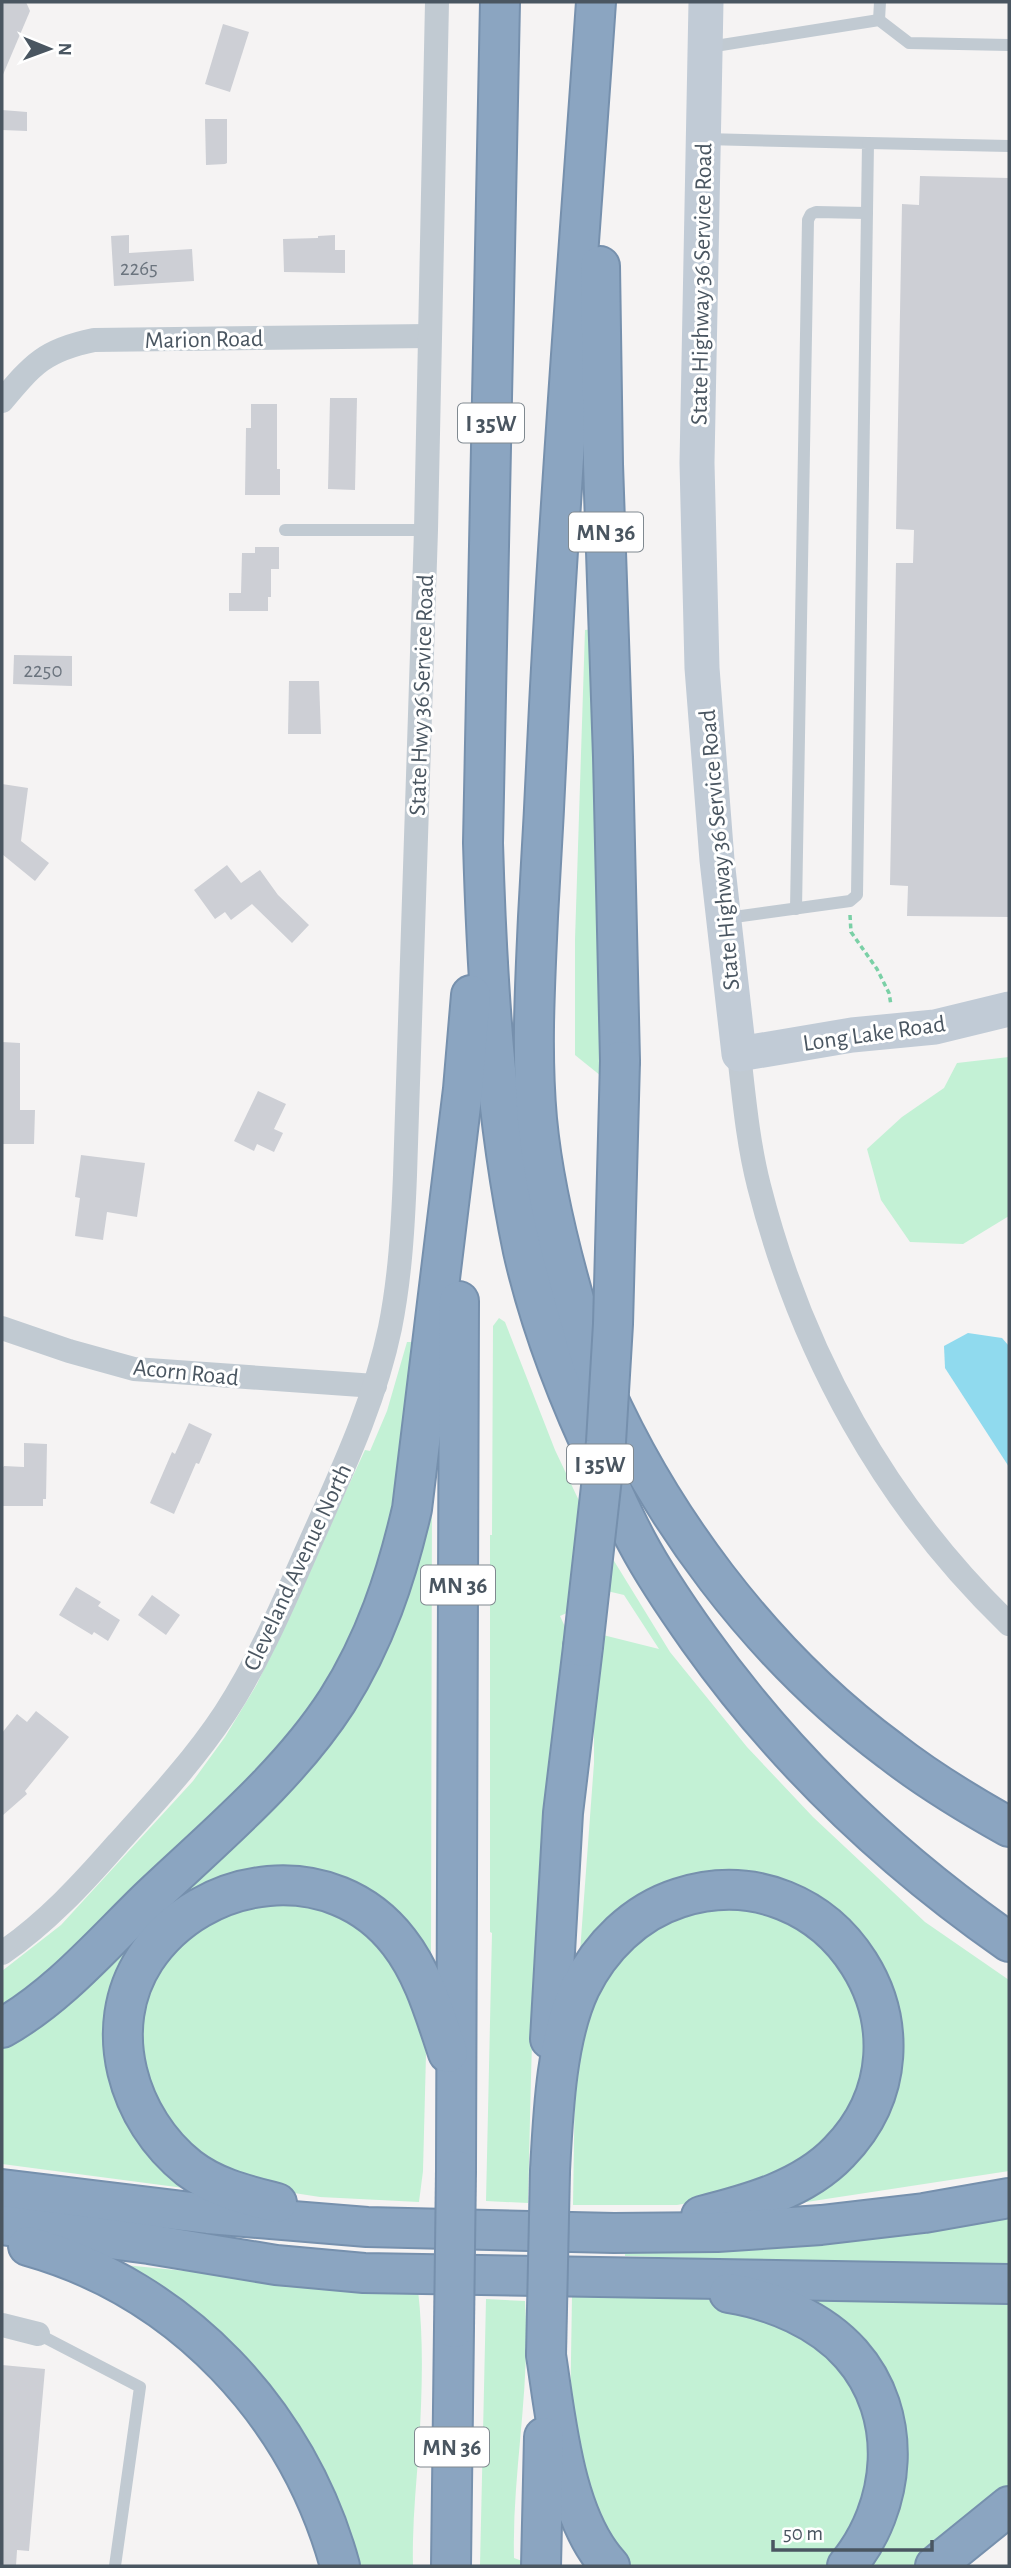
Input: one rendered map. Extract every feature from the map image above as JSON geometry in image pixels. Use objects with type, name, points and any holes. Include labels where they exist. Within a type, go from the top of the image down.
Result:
[{"type":"highway","name":"I 35W","points":[[500,2],[483,843],[488,974],[499,1100],[509,1178],[524,1254],[545,1329],[571,1403],[638,1544],[679,1611],[724,1674],[770,1731],[873,1834],[928,1881],[1009,1941]]},
{"type":"highway","name":"I 35W","points":[[597,2],[556,575],[533,1020],[537,1121],[558,1245],[592,1361],[667,1506],[702,1559],[751,1620],[794,1667],[840,1710],[888,1750],[940,1786],[1009,1827]]},
{"type":"highway","name":"MN 36","points":[[541,2566],[550,2171],[547,2109],[553,1964],[566,1789],[606,1442],[613,1310],[620,1061],[603,464],[597,2]]},
{"type":"highway","name":"MN 36","points":[[451,2566],[457,2081],[459,1280],[463,1089],[483,843]]},
{"type":"highway","points":[[2,2028],[51,1994],[266,1787],[305,1745],[336,1703],[362,1657],[384,1610],[412,1509],[463,1089]]},
{"type":"highway","points":[[367,2227],[240,2194],[214,2183],[169,2150],[152,2129],[136,2101],[127,2074],[123,2045],[124,2010],[132,1984],[145,1960],[160,1940],[190,1915],[216,1900],[244,1889],[280,1884],[307,1886],[334,1893],[381,1922],[399,1941],[425,1989],[457,2081]]},
{"type":"highway","points":[[550,2171],[554,2102],[564,2046],[579,1991],[592,1966],[612,1941],[636,1919],[662,1903],[692,1894],[719,1889],[758,1891],[788,1902],[814,1916],[841,1937],[865,1971],[876,1998],[882,2026],[882,2056],[878,2082],[868,2109],[853,2136],[838,2154],[809,2175],[743,2206],[614,2233]]},
{"type":"highway","points":[[2,2189],[208,2214],[367,2227],[614,2233],[717,2232],[821,2225],[924,2213],[1009,2198]]},
{"type":"highway","points":[[2,2225],[149,2244],[275,2265],[364,2273],[1009,2284]]},
{"type":"highway","points":[[2,2239],[62,2256],[111,2278],[165,2310],[214,2353],[273,2422],[295,2457],[318,2501],[340,2566]]},
{"type":"highway","points":[[605,2277],[747,2296],[812,2321],[852,2355],[870,2381],[881,2408],[887,2438],[888,2463],[884,2493],[876,2521],[847,2566]]},
{"type":"highway","points":[[546,2354],[559,2441],[569,2483],[584,2524],[602,2558],[610,2566]]},
{"type":"highway","points":[[935,2566],[1009,2506]]},
{"type":"street","name":"State Hwy 36 Service Road","points":[[375,1386],[390,1329],[402,1248],[426,530],[437,2]]},
{"type":"street","name":"State Highway 36 Service Road","points":[[706,2],[697,463],[702,668],[723,918],[746,1116],[759,1184],[780,1259],[807,1331],[833,1387],[867,1448],[901,1499],[944,1555],[1009,1624]]},
{"type":"street","name":"Marion Road","points":[[2,401],[32,368],[48,355],[66,346],[94,340],[429,336]]},
{"type":"street","name":"Long Lake Road","points":[[739,1054],[852,1035],[935,1027],[1009,1009]]},
{"type":"street","name":"Acorn Road","points":[[2,1328],[134,1369],[375,1386]]},
{"type":"street","name":"Cleveland Avenue North","points":[[2,1953],[23,1939],[97,1868],[168,1787],[225,1713],[269,1637],[344,1467],[375,1386]]},
{"type":"street","points":[[2,2325],[38,2334]]},
{"type":"lane","points":[[879,20],[880,2]]},
{"type":"lane","points":[[705,48],[879,20],[909,43],[1009,45]]},
{"type":"lane","points":[[704,139],[1009,146]]},
{"type":"lane","points":[[723,918],[850,901],[857,895],[868,144]]},
{"type":"lane","points":[[796,909],[808,220],[816,212],[867,213]]},
{"type":"lane","points":[[285,530],[426,530]]},
{"type":"lane","points":[[38,2334],[140,2387],[115,2566]]},
{"type":"path","points":[[850,901],[851,932],[877,969],[889,993],[892,1010]]},
{"type":"green space","points":[[593,629],[601,1076],[575,1055],[575,940],[585,630]]},
{"type":"green space","points":[[1009,1057],[1009,1216],[963,1244],[910,1242],[881,1200],[867,1149],[902,1117],[944,1088],[957,1063]]},
{"type":"green space","points":[[499,1318],[505,1322],[555,1450],[581,1505],[569,1612],[560,1616],[567,1631],[547,1801],[536,1944],[528,2203],[486,2201],[492,1933],[490,1535],[493,1326]]},
{"type":"green space","points":[[407,1342],[411,1342],[407,1454],[371,1597],[311,1716],[226,1809],[2,2013],[2,1971],[61,1925],[193,1781],[225,1737],[257,1684],[365,1450],[370,1451],[387,1411]]},
{"type":"green space","points":[[432,1492],[431,1955],[426,1956],[411,1933],[234,1874],[217,1879],[193,1891],[111,2017],[199,2190],[2,2164],[2,2037],[294,1774]]},
{"type":"green space","points":[[611,1556],[670,1652],[747,1747],[813,1817],[925,1922],[1009,1980],[1009,2171],[800,2203],[800,2189],[894,2031],[776,1882],[580,1952],[594,1763],[594,1703],[603,1635],[659,1649],[624,1595],[607,1591]]},
{"type":"green space","points":[[225,1902],[341,1907],[388,1942],[424,2026],[426,2054],[423,2171],[419,2202],[320,2197],[281,2191],[217,2167],[161,2120],[135,2046],[156,1963]]},
{"type":"green space","points":[[700,1904],[792,1913],[865,1994],[865,2091],[805,2166],[712,2199],[677,2205],[573,2205],[575,2076],[585,2019],[623,1948]]},
{"type":"green space","points":[[1009,2212],[1009,2267],[618,2254],[618,2248]]},
{"type":"green space","points":[[124,2265],[227,2277],[418,2290],[422,2388],[413,2566],[355,2566],[345,2535],[123,2271]]},
{"type":"green space","points":[[593,2294],[721,2300],[788,2320],[860,2387],[876,2481],[830,2566],[630,2566],[601,2530],[570,2421],[572,2296],[592,2297]]},
{"type":"green space","points":[[805,2296],[1009,2300],[1009,2490],[917,2566],[860,2566],[899,2478]]},
{"type":"green space","points":[[486,2299],[525,2301],[526,2366],[514,2558],[525,2562],[525,2566],[480,2566]]},
{"type":"water","points":[[968,1333],[1002,1338],[1009,1346],[1009,1467],[945,1368],[944,1346]]},
{"type":"building","points":[[2,2],[26,2],[30,11],[2,77]]},
{"type":"building","points":[[223,24],[249,32],[230,92],[205,84]]},
{"type":"building","points":[[2,110],[27,112],[27,131],[2,130]]},
{"type":"building","points":[[205,119],[227,119],[225,164],[206,165]]},
{"type":"building","points":[[920,176],[1009,178],[1009,917],[907,916],[908,886],[890,885],[896,563],[913,563],[914,530],[896,529],[902,204],[919,205]]},
{"type":"building","points":[[129,235],[129,253],[192,249],[194,281],[114,286],[111,236]]},
{"type":"building","points":[[335,235],[335,250],[345,250],[345,273],[284,272],[283,239]]},
{"type":"building","points":[[330,398],[357,398],[355,490],[328,489]]},
{"type":"building","points":[[251,404],[277,404],[277,469],[280,469],[280,495],[245,495],[246,428],[251,428]]},
{"type":"building","points":[[255,547],[279,547],[279,569],[271,569],[268,611],[229,611],[229,593],[241,593],[242,553],[255,553]]},
{"type":"building","points":[[14,655],[72,656],[72,686],[13,684]]},
{"type":"building","points":[[289,681],[319,681],[321,734],[288,734]]},
{"type":"building","points":[[2,784],[28,788],[21,841],[49,863],[35,881],[2,854]]},
{"type":"building","points":[[227,865],[241,883],[260,870],[278,895],[309,925],[292,943],[252,904],[231,920],[225,912],[215,919],[194,890]]},
{"type":"building","points":[[2,1042],[20,1043],[20,1110],[35,1110],[34,1144],[2,1144]]},
{"type":"building","points":[[258,1091],[286,1104],[274,1129],[283,1133],[274,1152],[257,1144],[254,1151],[234,1141]]},
{"type":"building","points":[[81,1155],[145,1163],[137,1217],[107,1212],[103,1240],[75,1236],[80,1198],[75,1197]]},
{"type":"building","points":[[189,1423],[212,1434],[174,1514],[150,1503],[172,1452],[175,1454]]},
{"type":"building","points":[[24,1443],[47,1444],[46,1499],[43,1499],[43,1506],[2,1506],[2,1469],[4,1466],[24,1467]]},
{"type":"building","points":[[76,1587],[101,1602],[98,1606],[120,1620],[108,1641],[94,1632],[92,1635],[59,1615]]},
{"type":"building","points":[[152,1595],[180,1615],[166,1635],[138,1615]]},
{"type":"building","points":[[36,1711],[69,1737],[25,1791],[27,1794],[2,1816],[2,1733],[17,1714],[27,1722]]},
{"type":"building","points":[[2,2365],[45,2369],[29,2551],[17,2550],[16,2566],[2,2566]]}]
